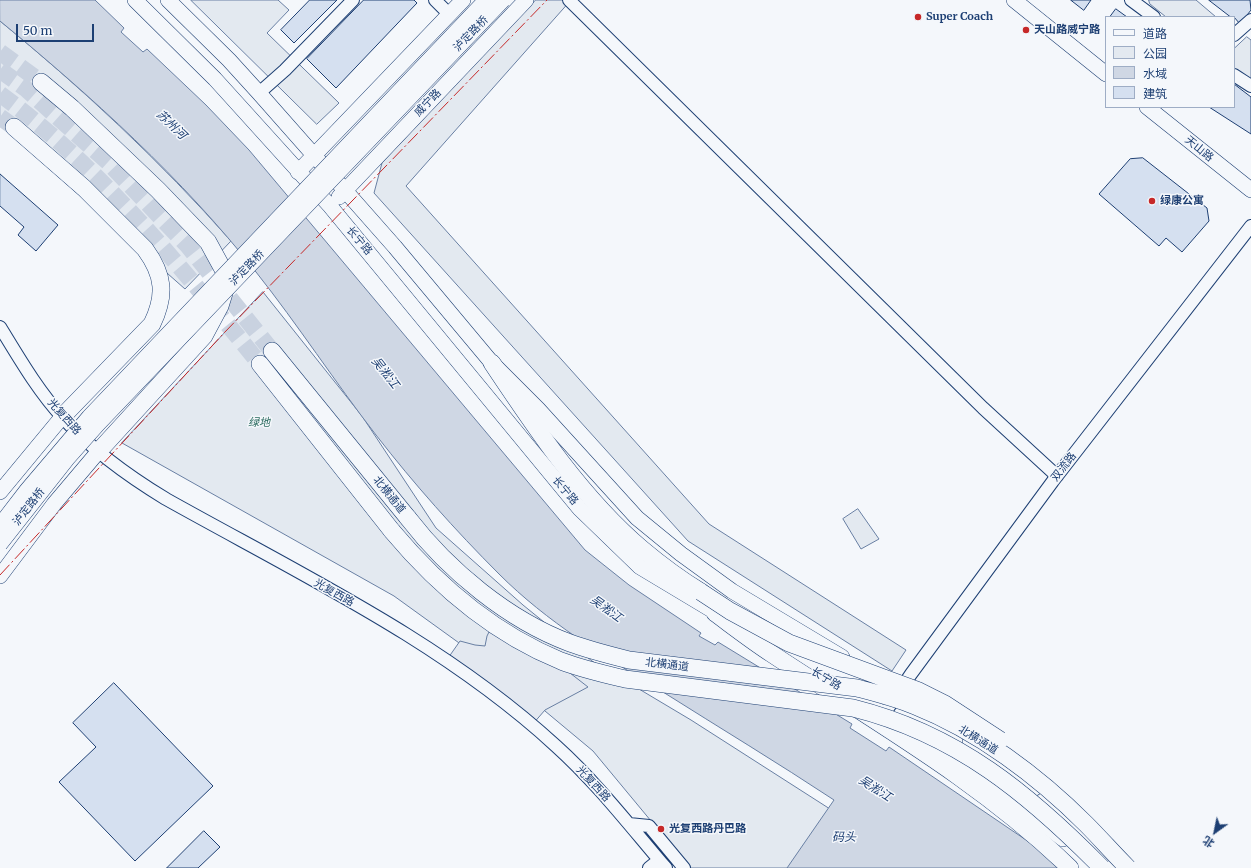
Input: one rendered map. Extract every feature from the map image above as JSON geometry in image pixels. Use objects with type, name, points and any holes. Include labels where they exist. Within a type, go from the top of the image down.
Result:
[{"type":"highway","points":[[41,82],[72,108],[158,190],[208,242],[224,273],[225,290],[220,306],[204,336],[98,452]]},
{"type":"highway","points":[[14,127],[84,188],[146,249],[156,265],[161,283],[160,305],[152,324],[62,418]]},
{"type":"highway","name":"北横通道","points":[[272,351],[425,540],[446,561],[481,591],[522,618],[569,643],[599,653],[629,660],[857,688],[887,696],[941,718],[966,732],[1026,771],[1086,824],[1128,868]]},
{"type":"highway","name":"北横通道","points":[[260,364],[392,531],[433,576],[469,606],[512,635],[561,661],[593,672],[625,679],[853,708],[908,724],[956,748],[995,774],[1046,814],[1102,868]]},
{"type":"highway","points":[[492,364],[538,431],[611,520],[642,549],[673,574],[730,611],[789,643],[919,691],[945,704],[994,736],[1031,763],[1064,791],[1140,868]]},
{"type":"highway","points":[[715,613],[771,654],[846,700],[936,760],[1001,806],[1070,868]]},
{"type":"highway","points":[[956,748],[1043,819],[1090,868]]},
{"type":"highway","points":[[1059,799],[1136,868]]},
{"type":"main road","name":"长宁路","points":[[135,0],[215,79],[330,206],[578,508],[640,567],[884,714],[1017,804],[1076,849],[1095,868]]},
{"type":"main road","name":"长宁路","points":[[168,0],[230,60],[345,190],[492,364],[538,409],[637,518],[681,554],[732,591],[899,691],[1086,826],[1132,868]]},
{"type":"main road","name":"泸定路桥","points":[[0,525],[27,490],[89,417],[486,0]]},
{"type":"main road","name":"泸定路桥","points":[[0,544],[62,466],[98,424],[504,0]]},
{"type":"main road","name":"威宁路","points":[[330,206],[526,0]]},
{"type":"main road","points":[[1014,0],[1105,73]]},
{"type":"main road","points":[[298,172],[460,1]]},
{"type":"main road","name":"天山路","points":[[1148,108],[1251,190]]},
{"type":"main road","points":[[0,492],[62,418]]},
{"type":"main road","points":[[0,576],[54,504],[98,452]]},
{"type":"street","points":[[259,93],[285,70],[353,0]]},
{"type":"street","points":[[435,0],[449,14]]},
{"type":"street","points":[[569,0],[983,408],[1057,476]]},
{"type":"street","points":[[1131,0],[1153,16]]},
{"type":"street","points":[[1235,34],[1251,20]]},
{"type":"street","points":[[1235,76],[1251,86]]},
{"type":"street","name":"双流路","points":[[884,714],[899,691],[1057,476],[1251,226]]},
{"type":"street","name":"光复西路","points":[[0,327],[42,392],[62,418],[98,452],[132,478],[166,499],[349,601],[461,671],[516,712],[556,746],[593,782],[662,864]]},
{"type":"street","points":[[628,824],[649,826],[684,868]]},
{"type":"street","points":[[649,868],[662,864]]},
{"type":"green space","points":[[191,0],[278,0],[289,10],[267,33],[339,103],[317,124]]},
{"type":"green space","points":[[536,0],[571,0],[406,186],[709,524],[906,650],[892,671],[688,541],[374,193],[382,163]]},
{"type":"green space","points":[[1149,0],[1196,0],[1215,16],[1165,16],[1150,4]]},
{"type":"green space","points":[[0,21],[61,72],[120,126],[204,211],[231,241],[185,289],[0,125]]},
{"type":"green space","points":[[1247,37],[1251,40],[1251,83],[1235,73],[1235,48]]},
{"type":"green space","name":"绿地","points":[[263,292],[362,416],[436,528],[523,605],[592,661],[691,720],[830,809],[788,868],[690,868],[593,751],[491,666],[394,596],[122,443]]},
{"type":"green space","points":[[858,509],[879,539],[861,549],[843,519]]},
{"type":"shaded area","points":[[512,628],[588,687],[545,710],[532,725],[446,661],[460,641],[485,646],[490,630]]},
{"type":"water","points":[[0,0],[95,0],[124,28],[121,32],[143,52],[147,49],[206,105],[249,150],[585,550],[629,585],[701,633],[699,636],[715,645],[718,642],[852,724],[850,728],[886,751],[889,747],[1057,861],[1064,868],[787,868],[834,800],[577,638],[537,608],[499,574],[435,506],[390,453],[272,292],[228,238],[167,171],[135,140],[68,79],[0,21]]},
{"type":"building","points":[[310,0],[337,0],[294,43],[281,30]]},
{"type":"building","points":[[364,0],[414,0],[417,3],[336,88],[307,59]]},
{"type":"building","points":[[1071,0],[1091,0],[1084,10]]},
{"type":"building","points":[[1209,0],[1250,0],[1251,10],[1240,24],[1235,16],[1230,16]]},
{"type":"building","points":[[1116,9],[1126,16],[1111,16]]},
{"type":"building","points":[[1235,85],[1251,97],[1251,134],[1211,108],[1235,108]]},
{"type":"building","name":"绿康公寓","points":[[1143,158],[1207,208],[1209,221],[1182,252],[1166,238],[1159,246],[1099,194],[1130,159]]},
{"type":"building","points":[[0,174],[58,225],[36,251],[18,235],[24,227],[0,206]]},
{"type":"building","points":[[114,683],[213,786],[135,861],[59,782],[96,747],[73,723]]},
{"type":"building","points":[[204,831],[220,847],[198,868],[167,868]]},
{"type":"tunnel","points":[[0,52],[41,82]]},
{"type":"tunnel","points":[[0,70],[25,88],[108,162],[188,246],[272,351]]},
{"type":"tunnel","points":[[0,94],[73,154],[139,221],[200,291],[260,364]]},
{"type":"tunnel","points":[[0,117],[14,127]]},
{"type":"power","points":[[0,575],[224,333],[547,0]]},
{"type":"place","name":"Super Coach","points":[[918,17]]},
{"type":"place","name":"天山路威宁路","points":[[1026,30]]},
{"type":"place","name":"绿康公寓","points":[[1152,201]]},
{"type":"place","name":"光复西路丹巴路","points":[[661,829]]},
{"type":"water label","name":"苏州河","points":[[171,125]]},
{"type":"water label","name":"吴淞江","points":[[385,373]]},
{"type":"water label","name":"吴淞江","points":[[606,609]]},
{"type":"water label","name":"吴淞江","points":[[875,789]]},
{"type":"water label","name":"码头","points":[[844,838]]}]
